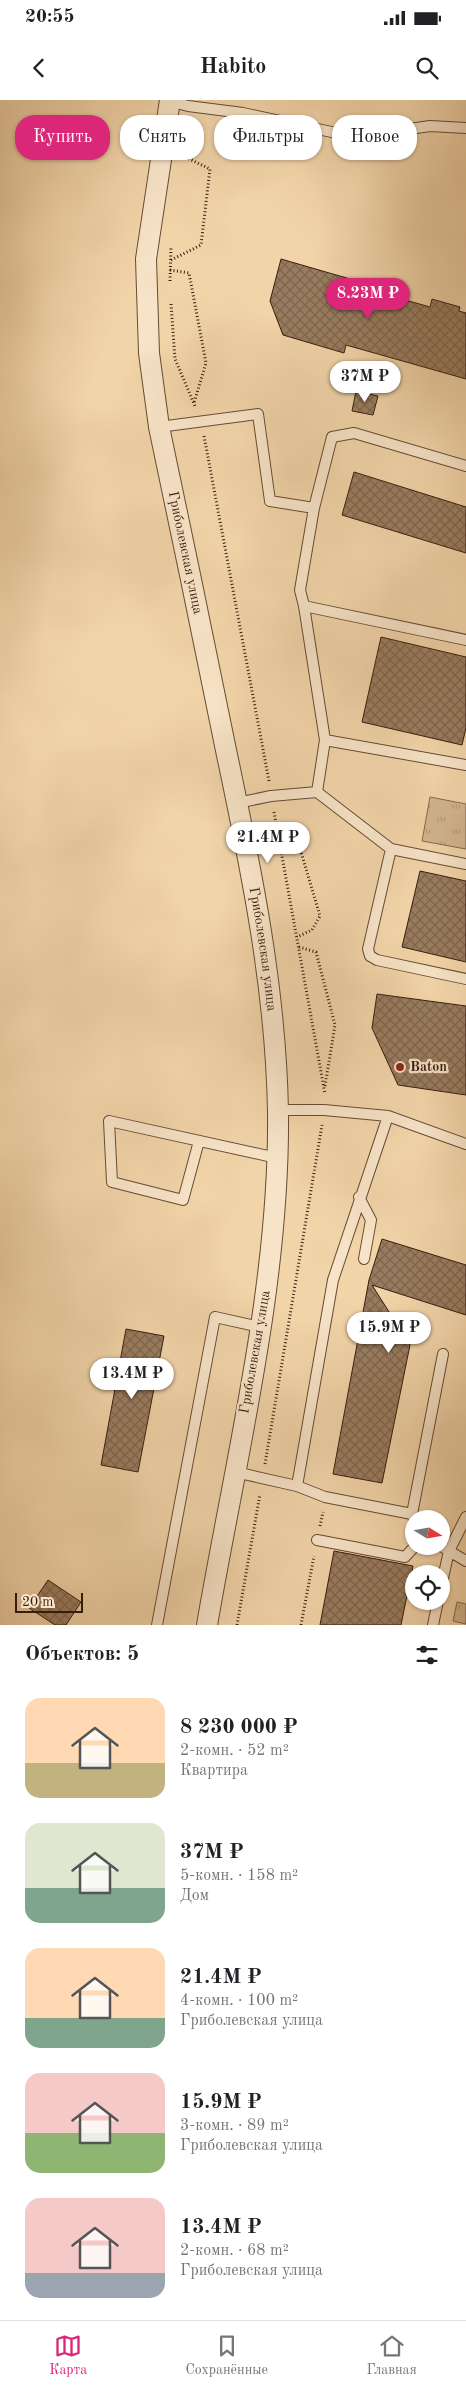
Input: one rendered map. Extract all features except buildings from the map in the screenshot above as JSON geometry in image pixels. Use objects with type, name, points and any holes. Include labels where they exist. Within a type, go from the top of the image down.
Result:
[{"type":"street","name":"Гриболевская улица","points":[[169,100],[146,259],[150,353],[159,427],[255,887],[271,1004],[278,1110],[277,1158],[266,1294],[207,1625]]},
{"type":"lane","points":[[169,100],[188,106],[243,113],[355,137],[430,126],[466,128]]},
{"type":"lane","points":[[159,427],[258,414],[270,501],[314,508]]},
{"type":"lane","points":[[317,792],[325,740],[300,590],[314,508],[332,437],[354,433],[466,466]]},
{"type":"lane","points":[[304,606],[466,640]]},
{"type":"lane","points":[[325,740],[466,765]]},
{"type":"lane","points":[[237,803],[272,796],[317,792],[391,849],[466,864]]},
{"type":"lane","points":[[391,849],[368,949],[370,956],[376,960],[466,979]]},
{"type":"lane","points":[[278,1110],[324,1110],[388,1116],[466,1144]]},
{"type":"lane","points":[[297,1486],[333,1280],[359,1197],[388,1116]]},
{"type":"lane","points":[[199,1141],[183,1200],[112,1182],[109,1122],[199,1141],[277,1158]]},
{"type":"lane","points":[[359,1197],[371,1220],[364,1259]]},
{"type":"lane","points":[[157,1625],[215,1318],[260,1327]]},
{"type":"lane","points":[[414,1510],[443,1354]]},
{"type":"lane","points":[[234,1472],[297,1486],[326,1497],[405,1514]]},
{"type":"lane","points":[[450,1541],[466,1517]]},
{"type":"lane","points":[[317,1540],[405,1557],[407,1555]]},
{"type":"lane","points":[[450,1552],[466,1561]]},
{"type":"lane","points":[[433,1625],[436,1610]]},
{"type":"path","points":[[181,165],[182,160]]},
{"type":"path","points":[[171,260],[201,244],[210,169],[191,160]]},
{"type":"path","points":[[170,288],[172,244]]},
{"type":"path","points":[[170,270],[189,273],[206,363],[194,403]]},
{"type":"path","points":[[170,297],[175,359],[201,420],[325,1089]]},
{"type":"path","points":[[280,842],[301,852],[320,916],[312,930],[297,936]]},
{"type":"path","points":[[237,1625],[324,1110],[325,1089],[335,1025],[316,952],[299,947]]},
{"type":"path","points":[[300,1625],[326,1497]]},
{"type":"green space","points":[[430,797],[466,804],[466,849],[422,841]]},
{"type":"green space","points":[[457,1602],[466,1604],[466,1624],[453,1621]]},
{"type":"place","name":"Baton","points":[[400,1067]]}]
